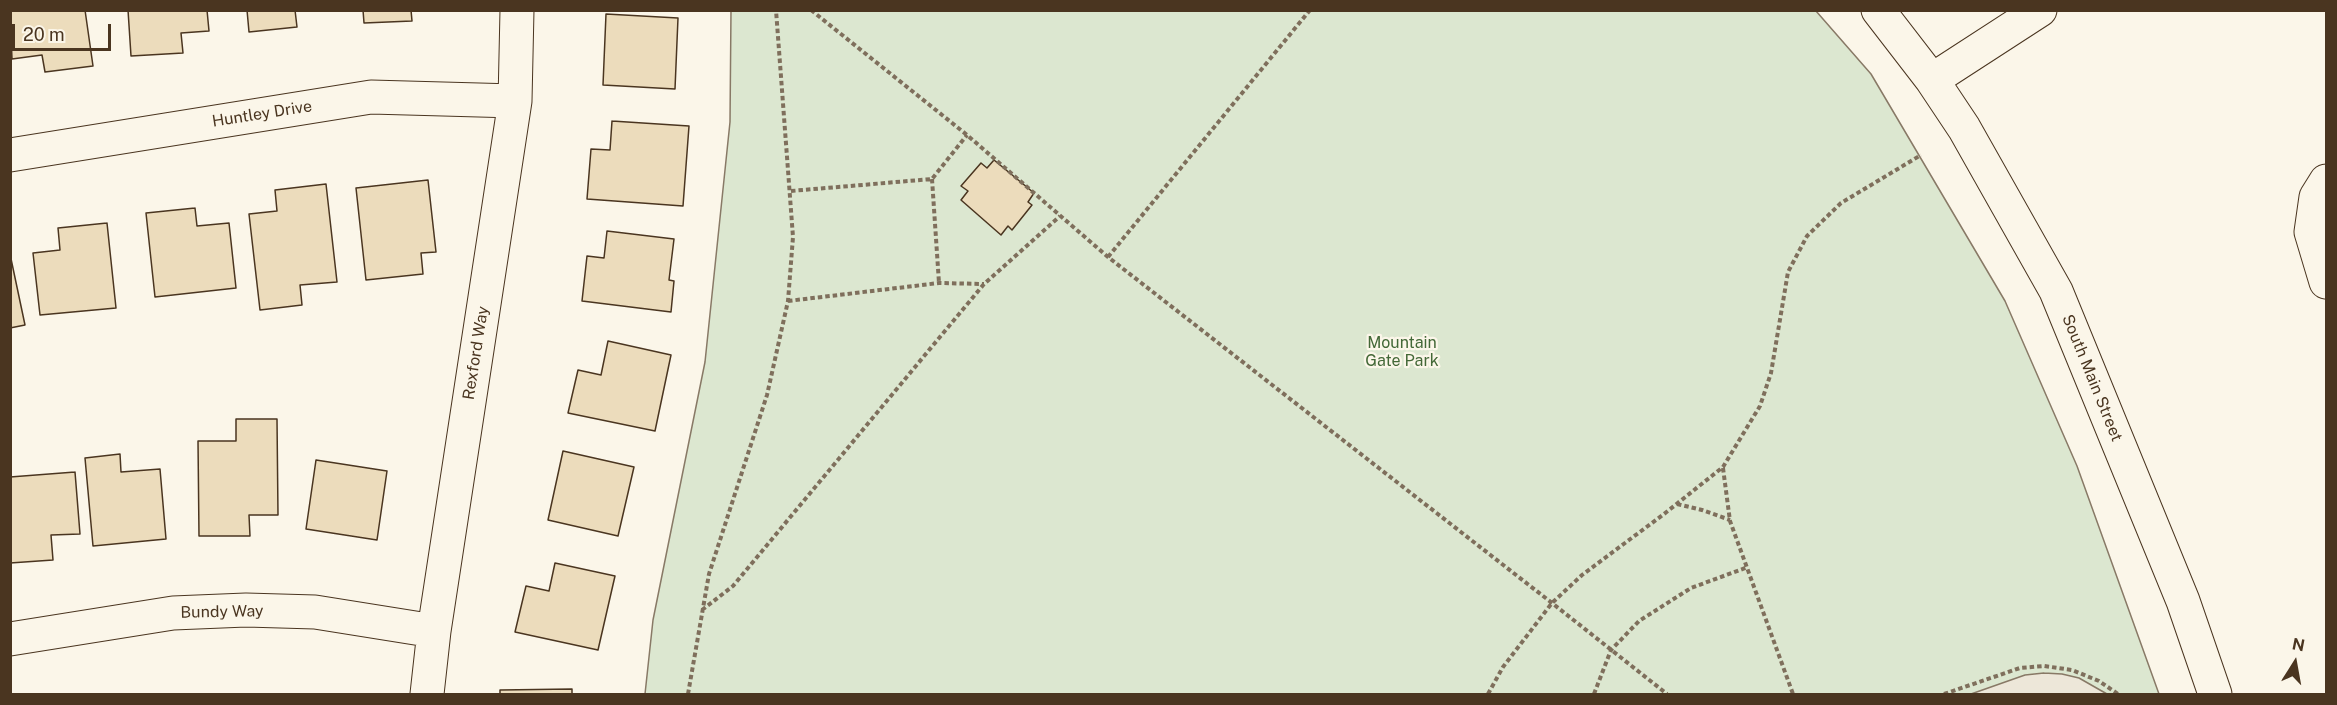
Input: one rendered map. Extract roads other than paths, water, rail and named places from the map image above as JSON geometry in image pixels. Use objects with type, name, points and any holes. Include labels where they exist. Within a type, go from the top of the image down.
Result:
[{"type":"street","name":"Rexford Way","points":[[427,694],[434,631],[515,101],[517,10]]},
{"type":"street","points":[[1932,80],[2040,10]]},
{"type":"street","name":"South Main Street","points":[[1890,14],[1969,136],[2056,291],[2183,601],[2215,694]]},
{"type":"street","name":"Huntley Drive","points":[[10,155],[370,97],[515,101]]},
{"type":"street","points":[[2321,189],[2311,232],[2326,282]]},
{"type":"street","name":"Bundy Way","points":[[10,639],[173,613],[246,610],[315,612],[434,631]]},
{"type":"park label","name":"Mountain Gate Park","points":[[1402,352]]}]
